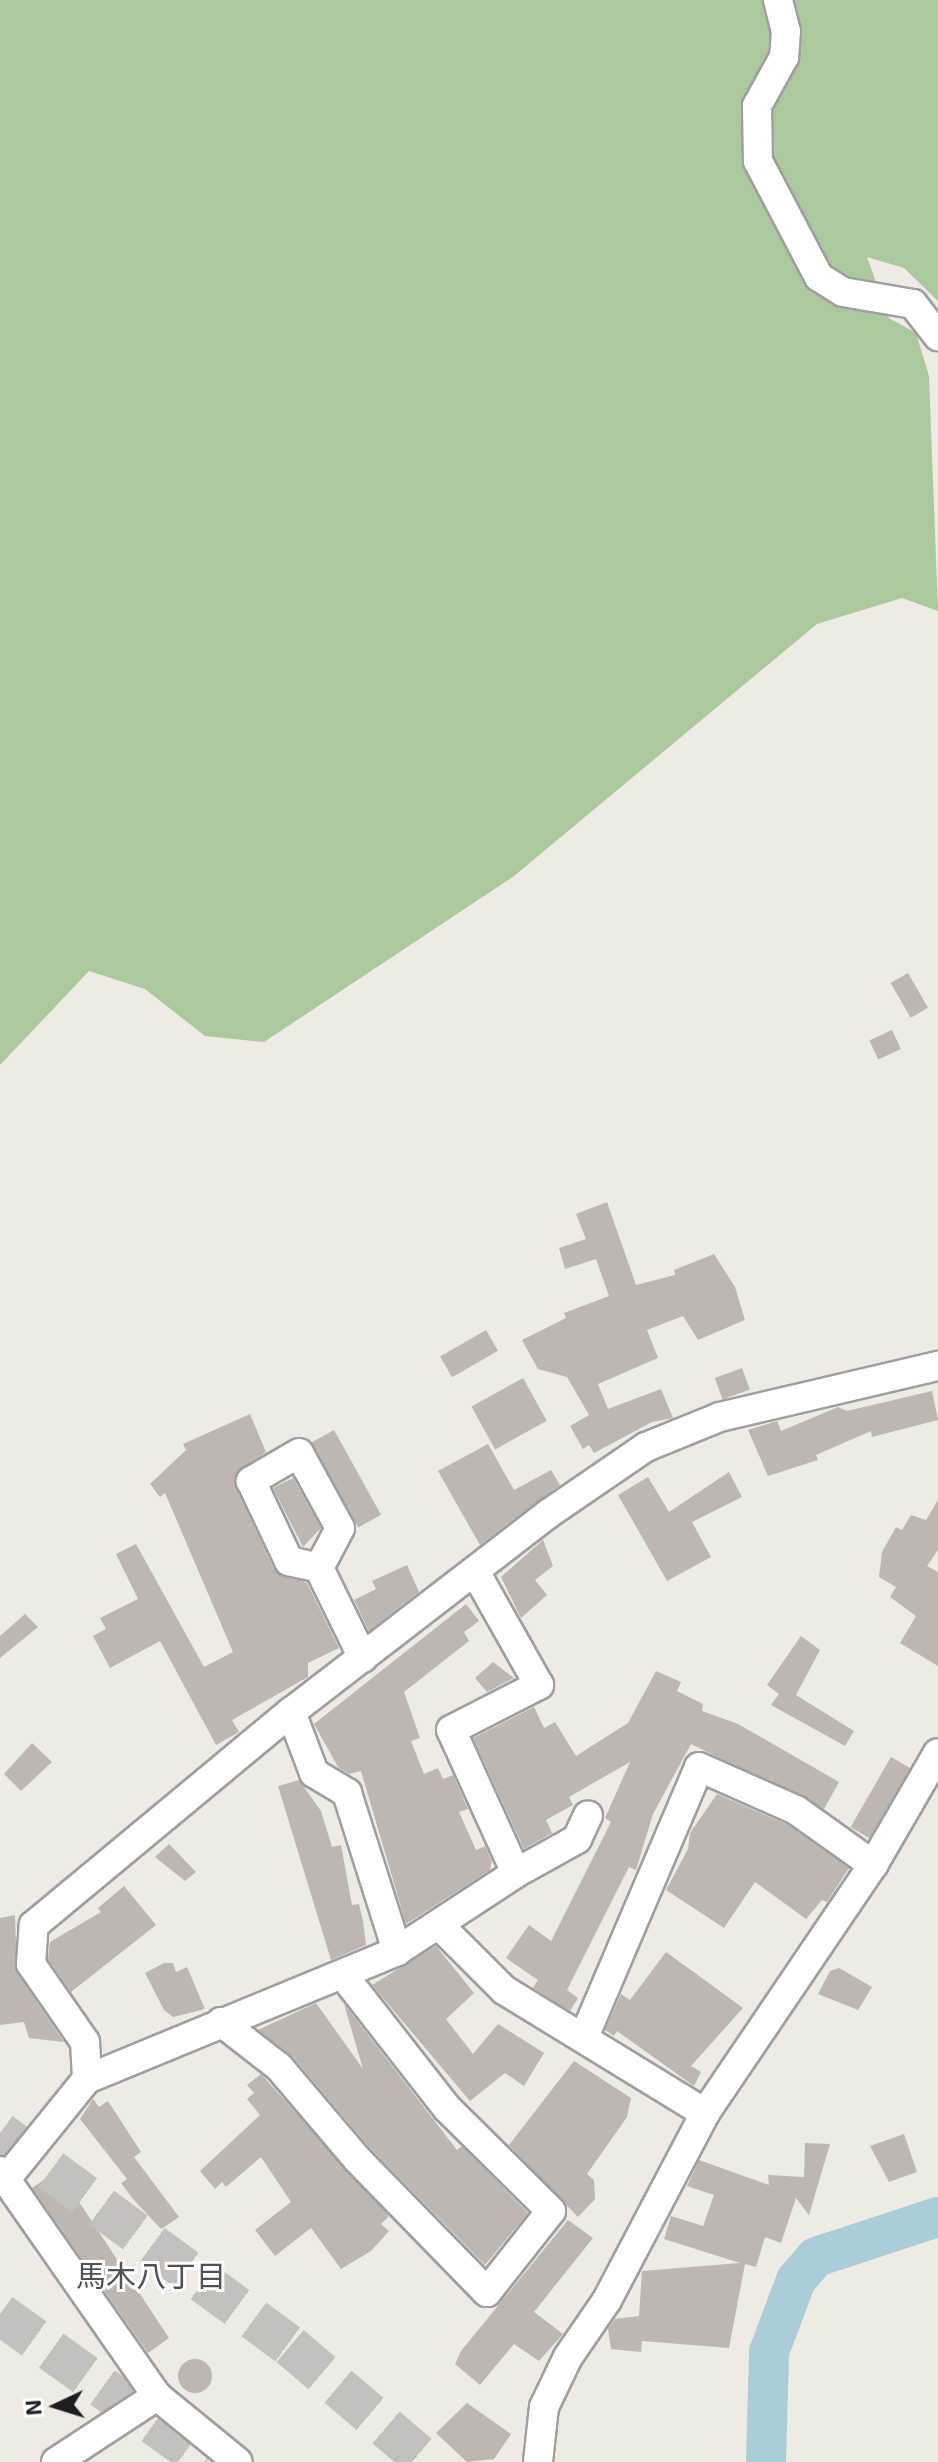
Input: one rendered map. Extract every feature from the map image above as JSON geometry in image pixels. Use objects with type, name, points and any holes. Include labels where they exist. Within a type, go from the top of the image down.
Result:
[{"type":"street","points":[[778,0],[786,31],[784,57],[757,106],[758,161],[819,277],[843,292],[913,304],[938,336]]},
{"type":"street","points":[[87,2079],[85,2042],[31,1964],[34,1925],[291,1712],[646,1447],[720,1417],[938,1366]]},
{"type":"street","points":[[319,1568],[363,1658]]},
{"type":"street","points":[[476,1573],[539,1685],[451,1730],[516,1873]]},
{"type":"street","points":[[291,1712],[314,1773],[347,1793],[397,1951]]},
{"type":"street","points":[[538,2462],[544,2407],[568,2357],[607,2300],[705,2113],[873,1865],[938,1753]]},
{"type":"street","points":[[584,2037],[699,1767],[796,1810],[873,1865]]},
{"type":"street","points":[[238,2462],[157,2396],[3,2175],[87,2079],[397,1951],[516,1873],[577,1839],[588,1815]]},
{"type":"street","points":[[439,1925],[504,1990],[705,2113]]},
{"type":"street","points":[[221,2022],[279,2067],[357,2159],[487,2292],[551,2211],[447,2108],[343,1975]]},
{"type":"street","points":[[56,2462],[157,2396]]},
{"type":"green space","points":[[0,0],[938,0],[938,301],[904,268],[867,257],[889,318],[916,333],[929,376],[938,611],[902,598],[817,624],[514,876],[264,1042],[205,1036],[145,989],[89,971],[0,1065]]},
{"type":"building","points":[[908,973],[928,1008],[911,1018],[891,983]]},
{"type":"building","points":[[892,1030],[901,1049],[878,1060],[869,1041]]},
{"type":"building","points":[[607,1202],[636,1285],[675,1275],[674,1270],[714,1254],[735,1287],[745,1320],[698,1340],[683,1316],[647,1330],[658,1358],[598,1384],[608,1409],[661,1389],[673,1418],[652,1422],[594,1453],[589,1445],[583,1449],[570,1426],[589,1415],[567,1377],[538,1369],[522,1340],[566,1318],[564,1313],[609,1296],[596,1259],[565,1269],[559,1248],[586,1239],[576,1214]]},
{"type":"building","points":[[486,1330],[498,1351],[452,1377],[440,1356]]},
{"type":"building","points":[[742,1368],[750,1390],[723,1400],[715,1378]]},
{"type":"building","points":[[523,1378],[547,1421],[495,1449],[471,1407]]},
{"type":"building","points":[[932,1391],[938,1420],[872,1437],[871,1431],[816,1455],[818,1460],[768,1476],[748,1430],[777,1421],[781,1431],[838,1407],[847,1411]]},
{"type":"building","points":[[250,1414],[266,1452],[237,1472],[236,1488],[274,1569],[307,1583],[339,1648],[308,1663],[308,1677],[232,1720],[239,1732],[216,1745],[160,1641],[110,1668],[93,1636],[106,1629],[100,1618],[138,1599],[116,1554],[136,1544],[204,1667],[233,1652],[165,1493],[160,1497],[150,1484],[186,1450],[183,1444]]},
{"type":"building","points":[[334,1430],[381,1515],[358,1527],[311,1443]]},
{"type":"building","points":[[488,1444],[514,1490],[551,1470],[560,1485],[480,1545],[438,1471]]},
{"type":"building","points":[[729,1472],[742,1497],[692,1522],[711,1557],[667,1581],[618,1495],[648,1477],[669,1512]]},
{"type":"building","points":[[293,1478],[321,1528],[303,1547],[273,1488]]},
{"type":"building","points":[[938,1500],[938,1550],[927,1566],[938,1572],[938,1666],[900,1643],[916,1616],[890,1597],[896,1587],[879,1577],[882,1552],[896,1527],[902,1530],[911,1515],[926,1520]]},
{"type":"building","points":[[543,1540],[553,1566],[535,1580],[547,1595],[521,1618],[501,1577]]},
{"type":"building","points":[[407,1565],[419,1592],[369,1631],[354,1600],[376,1589],[372,1581]]},
{"type":"building","points":[[466,1604],[479,1621],[464,1632],[469,1641],[404,1692],[420,1738],[411,1741],[424,1774],[438,1768],[443,1779],[453,1775],[468,1809],[459,1812],[476,1850],[485,1846],[492,1861],[490,1870],[406,1924],[361,1771],[349,1774],[338,1767],[314,1724]]},
{"type":"building","points":[[25,1614],[38,1627],[0,1658],[0,1636]]},
{"type":"building","points":[[801,1636],[820,1650],[796,1695],[854,1731],[845,1746],[771,1705],[779,1694],[767,1685]]},
{"type":"building","points":[[493,1662],[514,1678],[487,1692],[475,1678]]},
{"type":"building","points":[[656,1671],[681,1682],[677,1691],[703,1704],[702,1711],[738,1724],[839,1782],[824,1809],[691,1744],[653,1814],[636,1870],[629,1867],[567,1990],[578,1998],[570,2011],[533,1988],[538,1980],[506,1958],[529,1925],[551,1941],[611,1822],[605,1818],[630,1762],[569,1797],[573,1805],[546,1820],[552,1833],[524,1849],[473,1738],[534,1707],[544,1728],[555,1722],[576,1756],[628,1723]]},
{"type":"building","points":[[32,1743],[52,1762],[21,1791],[4,1774]]},
{"type":"building","points":[[891,1757],[910,1768],[870,1838],[850,1827]]},
{"type":"building","points":[[299,1780],[321,1811],[332,1847],[341,1845],[352,1905],[359,1904],[363,1921],[366,1945],[331,1960],[278,1786]]},
{"type":"building","points":[[717,1794],[788,1825],[849,1868],[827,1902],[822,1900],[806,1919],[755,1882],[724,1928],[666,1890],[688,1849],[690,1833]]},
{"type":"building","points":[[169,1844],[196,1872],[185,1881],[155,1857]]},
{"type":"building","points":[[124,1886],[156,1925],[71,1992],[48,1959],[50,1942],[101,1912],[98,1908]]},
{"type":"building","points":[[15,1915],[17,1973],[64,2042],[29,2038],[24,2022],[0,2025],[0,1918]]},
{"type":"building","points":[[436,1946],[474,1993],[446,2019],[473,2054],[498,2024],[544,2053],[524,2086],[505,2073],[470,2101],[372,1985]]},
{"type":"building","points":[[666,1952],[743,2008],[691,2066],[701,2072],[694,2086],[617,2031],[614,2036],[605,2030],[621,1994],[630,2000]]},
{"type":"building","points":[[164,1963],[173,1963],[176,1972],[187,1967],[205,2009],[173,2017],[164,2010],[145,1973]]},
{"type":"building","points":[[839,1968],[872,1987],[858,2010],[818,1994],[830,1971]]},
{"type":"building","points":[[316,2003],[363,2069],[344,2004],[457,2150],[462,2146],[528,2213],[485,2265],[370,2148],[292,2056],[258,2030]]},
{"type":"building","points":[[574,2061],[631,2098],[627,2117],[587,2174],[594,2180],[595,2199],[578,2217],[509,2145]]},
{"type":"building","points":[[261,2074],[389,2216],[381,2224],[389,2231],[371,2251],[341,2269],[311,2228],[275,2256],[255,2230],[291,2202],[261,2157],[226,2187],[222,2182],[215,2189],[200,2171],[260,2115],[247,2099],[254,2093],[247,2085]]},
{"type":"building","points":[[93,2099],[99,2107],[108,2101],[141,2152],[134,2157],[179,2217],[161,2229],[121,2183],[127,2179],[80,2119]]},
{"type":"building","points":[[904,2134],[917,2172],[889,2182],[870,2146]]},
{"type":"building","points":[[805,2143],[830,2144],[809,2215],[796,2198],[781,2243],[765,2237],[756,2267],[745,2264],[729,2348],[642,2341],[641,2352],[611,2349],[608,2329],[615,2319],[639,2316],[642,2271],[740,2263],[664,2239],[671,2216],[703,2226],[714,2195],[687,2186],[699,2160],[769,2185],[768,2175],[804,2177]]},
{"type":"building","points":[[58,2170],[169,2338],[148,2353],[32,2188]]},
{"type":"building","points":[[568,2220],[593,2238],[534,2312],[563,2334],[539,2361],[514,2344],[480,2385],[455,2364],[461,2351]]},
{"type":"building","points":[[195,2359],[207,2364],[212,2376],[207,2388],[195,2393],[183,2388],[178,2376],[183,2364]]},
{"type":"building","points":[[467,2403],[511,2434],[494,2459],[467,2462],[436,2433]]},
{"type":"waterway","points":[[766,2462],[769,2352],[796,2280],[816,2257],[938,2217]]},
{"type":"tunnel","points":[[0,2133],[290,2346],[427,2462]]},
{"type":"tunnel","points":[[0,2314],[207,2462]]},
{"type":"district","name":"馬木八丁目","points":[[151,2275]]}]
